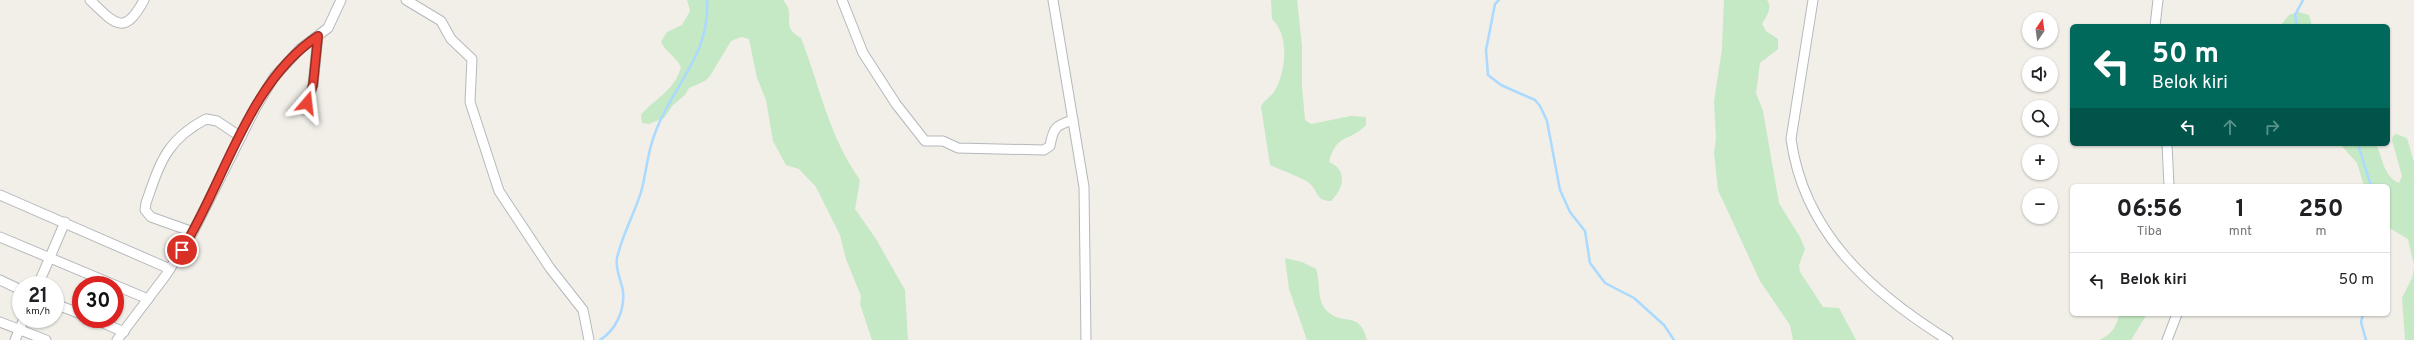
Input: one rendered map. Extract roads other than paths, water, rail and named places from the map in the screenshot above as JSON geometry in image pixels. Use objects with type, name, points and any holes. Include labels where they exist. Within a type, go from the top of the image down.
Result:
[{"type":"street","points":[[90,0],[115,22],[123,24],[128,23],[133,18],[144,0]]},
{"type":"street","points":[[117,340],[170,269],[193,232],[240,137],[274,77],[300,49],[318,36],[332,23],[341,0]]},
{"type":"street","points":[[406,0],[420,10],[441,21],[452,39],[472,59],[470,102],[499,191],[550,268],[583,310],[588,339]]},
{"type":"street","points":[[420,10],[424,0]]},
{"type":"street","points":[[842,0],[863,53],[896,104],[925,141],[944,141],[958,148],[1044,150],[1050,146],[1052,132],[1056,126],[1073,120]]},
{"type":"street","points":[[1054,0],[1084,187],[1086,340]]},
{"type":"street","points":[[1813,0],[1791,139],[1794,162],[1802,188],[1821,222],[1853,264],[1884,296],[1948,340]]},
{"type":"street","points":[[2155,24],[2158,0]]},
{"type":"street","points":[[304,110],[313,85],[318,36]]},
{"type":"street","points":[[193,232],[151,217],[145,210],[148,196],[165,155],[181,134],[206,119],[217,121],[240,137]]},
{"type":"street","points":[[2167,146],[2169,184]]},
{"type":"street","points":[[0,195],[170,269]]},
{"type":"street","points":[[42,276],[65,222]]},
{"type":"street","points":[[0,237],[148,299]]},
{"type":"street","points":[[0,280],[12,286]]},
{"type":"street","points":[[2167,340],[2176,316]]},
{"type":"street","points":[[0,322],[46,340]]},
{"type":"street","points":[[115,328],[124,332]]},
{"type":"street","points":[[15,340],[20,330]]},
{"type":"waterway","points":[[600,340],[611,331],[621,312],[623,291],[617,270],[619,250],[641,192],[651,145],[660,121],[688,72],[702,38],[706,20],[707,0]]},
{"type":"waterway","points":[[1499,0],[1495,4],[1486,50],[1488,75],[1501,85],[1535,100],[1540,106],[1547,121],[1560,190],[1570,212],[1585,231],[1590,263],[1605,283],[1634,298],[1664,325],[1674,340]]},
{"type":"waterway","points":[[2297,24],[2295,15],[2303,0]]},
{"type":"waterway","points":[[2359,146],[2370,184]]},
{"type":"waterway","points":[[2362,316],[2361,322],[2366,340]]}]
